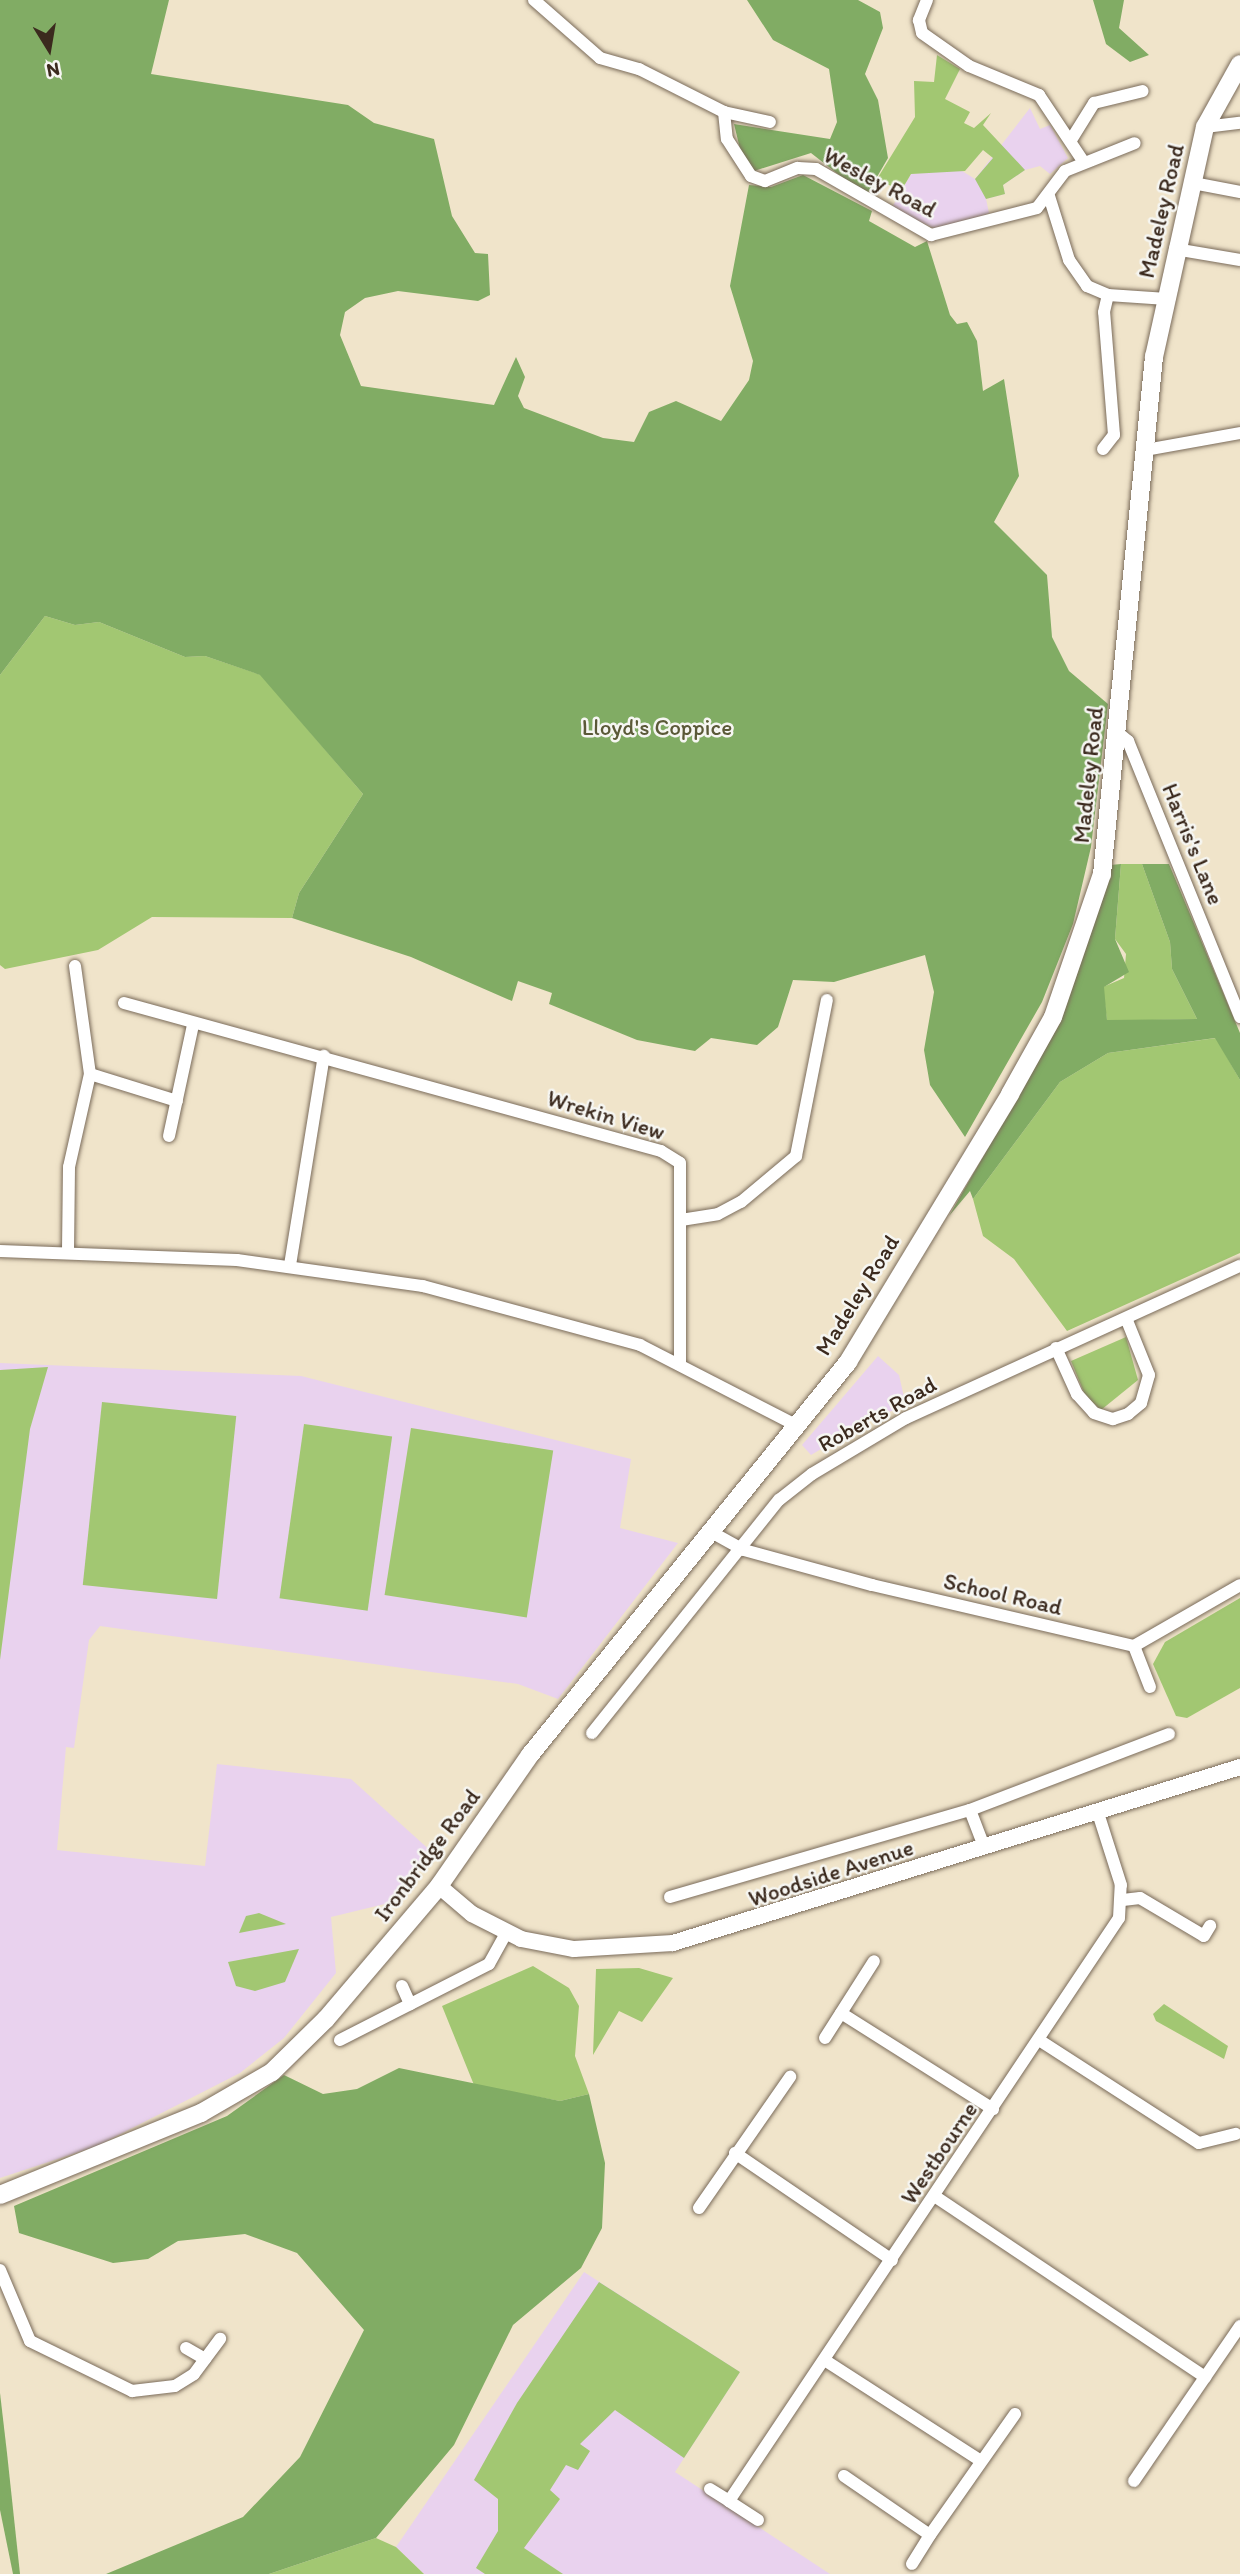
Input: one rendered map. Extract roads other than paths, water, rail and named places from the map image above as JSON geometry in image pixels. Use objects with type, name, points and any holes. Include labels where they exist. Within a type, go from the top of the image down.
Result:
[{"type":"main road","name":"Madeley Road","points":[[794,1424],[848,1362],[1053,1017],[1101,874],[1145,450],[1175,249],[1205,127],[1240,64]]},
{"type":"main road","name":"Ironbridge Road","points":[[0,2195],[132,2145],[272,2072],[439,1886],[530,1755],[713,1533],[794,1424]]},
{"type":"street","points":[[534,0],[600,58],[639,69],[724,112],[770,122]]},
{"type":"street","points":[[927,0],[919,20],[922,33],[970,66],[1039,95],[1083,161]]},
{"type":"street","points":[[1071,140],[1094,103],[1143,91]]},
{"type":"street","name":"Wesley Road","points":[[724,112],[727,139],[751,176],[765,181],[797,168],[816,169],[931,235],[1037,208],[1049,196],[1065,171],[1083,161],[1135,143]]},
{"type":"street","points":[[1205,127],[1240,122]]},
{"type":"street","points":[[1193,183],[1240,192]]},
{"type":"street","points":[[1049,196],[1079,277],[1108,295],[1167,299]]},
{"type":"street","points":[[1175,249],[1240,260]]},
{"type":"street","points":[[1103,449],[1114,435],[1104,312],[1108,295]]},
{"type":"street","points":[[1145,450],[1240,433]]},
{"type":"street","name":"Harris's Lane","points":[[1116,731],[1128,741],[1240,1017]]},
{"type":"street","points":[[68,1250],[69,1167],[90,1074],[75,966]]},
{"type":"street","points":[[681,1220],[729,1208],[768,1185],[796,1156],[827,1000]]},
{"type":"street","name":"Wrekin View","points":[[124,1003],[193,1025],[324,1056],[661,1150],[680,1163],[680,1365]]},
{"type":"street","points":[[169,1136],[193,1025]]},
{"type":"street","points":[[290,1265],[324,1056]]},
{"type":"street","points":[[90,1074],[177,1101]]},
{"type":"street","points":[[0,1251],[68,1250],[290,1265],[423,1286],[640,1345],[794,1424]]},
{"type":"street","name":"Roberts Road","points":[[744,1550],[779,1500],[848,1450],[1056,1348],[1240,1266]]},
{"type":"street","points":[[1056,1348],[1077,1394],[1094,1413],[1113,1419],[1128,1414],[1141,1402],[1149,1375],[1126,1318]]},
{"type":"street","name":"School Road","points":[[713,1533],[744,1550],[1134,1646]]},
{"type":"street","points":[[592,1733],[744,1550]]},
{"type":"street","points":[[1150,1687],[1134,1646],[1240,1585]]},
{"type":"street","points":[[670,1897],[970,1810],[1169,1734]]},
{"type":"street","name":"Woodside Avenue","points":[[439,1886],[507,1932],[574,1949],[673,1943],[1240,1767]]},
{"type":"street","points":[[970,1810],[984,1847]]},
{"type":"street","points":[[1097,1810],[1123,1900],[1140,1898],[1204,1936],[1210,1926]]},
{"type":"street","name":"Westbourne","points":[[729,2501],[936,2197],[1119,1918],[1123,1900]]},
{"type":"street","points":[[341,2040],[489,1964],[507,1932]]},
{"type":"street","points":[[825,2038],[874,1961]]},
{"type":"street","points":[[402,1986],[410,2004]]},
{"type":"street","points":[[841,2012],[993,2109]]},
{"type":"street","points":[[1039,2040],[1199,2143],[1236,2134]]},
{"type":"street","points":[[699,2208],[734,2153],[790,2077]]},
{"type":"street","points":[[734,2153],[892,2260]]},
{"type":"street","points":[[936,2197],[1205,2378]]},
{"type":"street","points":[[0,2270],[30,2341],[79,2371],[132,2391],[157,2392],[194,2374],[220,2339]]},
{"type":"street","points":[[1134,2481],[1240,2326]]},
{"type":"street","points":[[186,2348],[205,2359]]},
{"type":"street","points":[[826,2361],[981,2461]]},
{"type":"street","points":[[912,2564],[1015,2414]]},
{"type":"street","points":[[844,2476],[930,2535]]},
{"type":"street","points":[[710,2489],[758,2520]]},
{"type":"park label","name":"Lloyd's Coppice","points":[[657,727]]}]
